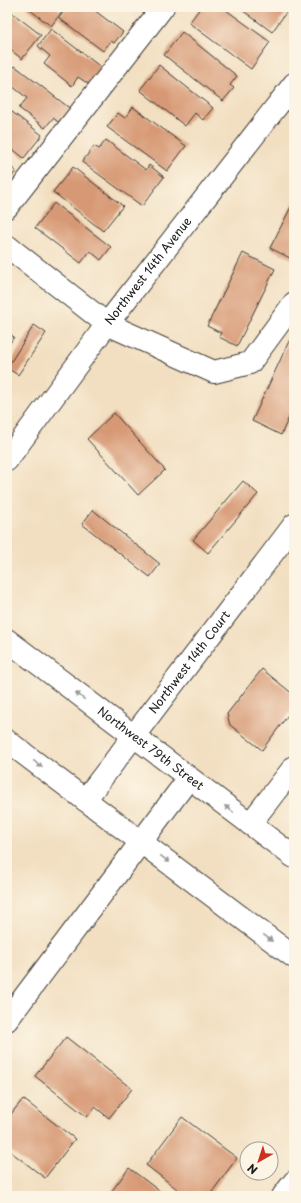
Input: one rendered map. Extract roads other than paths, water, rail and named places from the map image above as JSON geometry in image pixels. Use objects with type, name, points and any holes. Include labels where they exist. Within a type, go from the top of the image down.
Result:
[{"type":"street","points":[[7,207],[162,7]]},
{"type":"street","name":"Northwest 14th Avenue","points":[[7,460],[107,324],[294,84]]},
{"type":"street","points":[[7,246],[107,324],[214,372],[250,363],[294,303]]},
{"type":"street","name":"Northwest 14th Court","points":[[85,800],[294,525]]},
{"type":"street","name":"Northwest 79th Street","points":[[7,640],[294,857]]},
{"type":"street","points":[[7,741],[294,957]]},
{"type":"street","points":[[250,824],[294,767]]},
{"type":"street","points":[[7,1020],[189,778]]},
{"type":"street","points":[[283,1196],[294,1182]]}]
